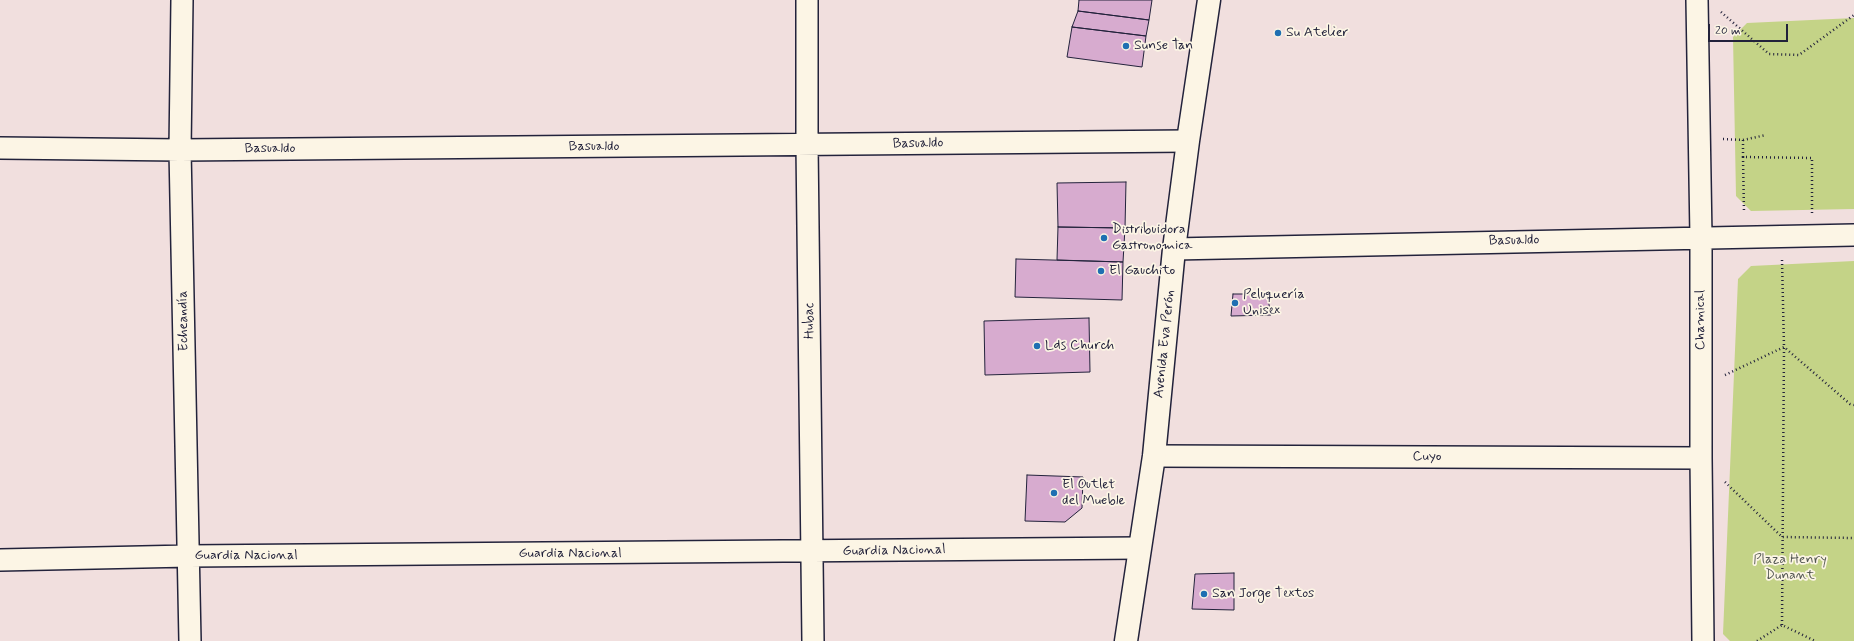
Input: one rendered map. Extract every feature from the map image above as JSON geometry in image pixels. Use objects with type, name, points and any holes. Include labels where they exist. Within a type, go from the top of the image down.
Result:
[{"type":"main road","name":"Avenida Eva Perón","points":[[1126,641],[1154,456],[1174,249],[1209,0]]},
{"type":"street","name":"Echeandía","points":[[182,0],[180,150],[190,641]]},
{"type":"street","name":"Hubac","points":[[807,0],[807,145],[813,641]]},
{"type":"street","name":"Chamical","points":[[1697,0],[1701,237],[1700,458],[1703,641]]},
{"type":"street","name":"Basualdo","points":[[0,148],[180,150],[1188,141]]},
{"type":"street","name":"Basualdo","points":[[1174,249],[1854,234]]},
{"type":"street","name":"Cuyo","points":[[1154,456],[1700,458]]},
{"type":"street","name":"Guardia Nacional","points":[[0,560],[189,556],[813,552],[1139,548]]},
{"type":"path","points":[[1719,10],[1768,54],[1799,54],[1854,15]]},
{"type":"path","points":[[1699,139],[1742,140],[1766,135]]},
{"type":"path","points":[[1742,140],[1745,236]]},
{"type":"path","points":[[1743,157],[1812,158],[1811,235]]},
{"type":"path","points":[[1781,236],[1784,348],[1782,625]]},
{"type":"path","points":[[1701,386],[1784,348]]},
{"type":"path","points":[[1784,348],[1850,404],[1854,405]]},
{"type":"path","points":[[1700,458],[1782,537],[1854,538]]},
{"type":"path","points":[[1757,641],[1782,625]]},
{"type":"path","points":[[1782,625],[1815,641]]},
{"type":"green space","points":[[1854,18],[1854,209],[1751,211],[1736,196],[1733,37],[1747,23]]},
{"type":"green space","name":"Plaza Henry Dunant","points":[[1854,261],[1854,641],[1730,641],[1723,634],[1738,279],[1751,266]]},
{"type":"building","points":[[1079,0],[1152,0],[1149,20],[1078,11]]},
{"type":"building","points":[[1078,11],[1149,20],[1146,36],[1072,27]]},
{"type":"building","points":[[1072,27],[1146,36],[1142,67],[1067,57]]},
{"type":"building","points":[[1126,182],[1125,228],[1058,227],[1057,183]]},
{"type":"building","points":[[1058,227],[1125,228],[1123,262],[1057,260]]},
{"type":"building","points":[[1016,259],[1123,262],[1122,300],[1015,297]]},
{"type":"building","points":[[1233,294],[1267,294],[1271,315],[1231,316]]},
{"type":"building","name":"Lds Church","points":[[1089,318],[1090,372],[985,375],[984,321]]},
{"type":"building","name":"El Outlet del Mueble","points":[[1027,475],[1083,477],[1082,508],[1065,522],[1025,521]]},
{"type":"building","points":[[1234,573],[1234,610],[1192,609],[1195,574]]},
{"type":"place","name":"Su Atelier","points":[[1278,33]]},
{"type":"place","name":"Sunse Tan","points":[[1126,46]]},
{"type":"place","name":"Distribuidora Gastronomica","points":[[1104,238]]},
{"type":"place","name":"El Gauchito","points":[[1101,271]]},
{"type":"place","name":"Peluquería Unisex","points":[[1235,303]]},
{"type":"place","name":"Lds Church","points":[[1037,346]]},
{"type":"place","name":"El Outlet del Mueble","points":[[1054,493]]},
{"type":"place","name":"San Jorge Textos","points":[[1204,594]]}]
